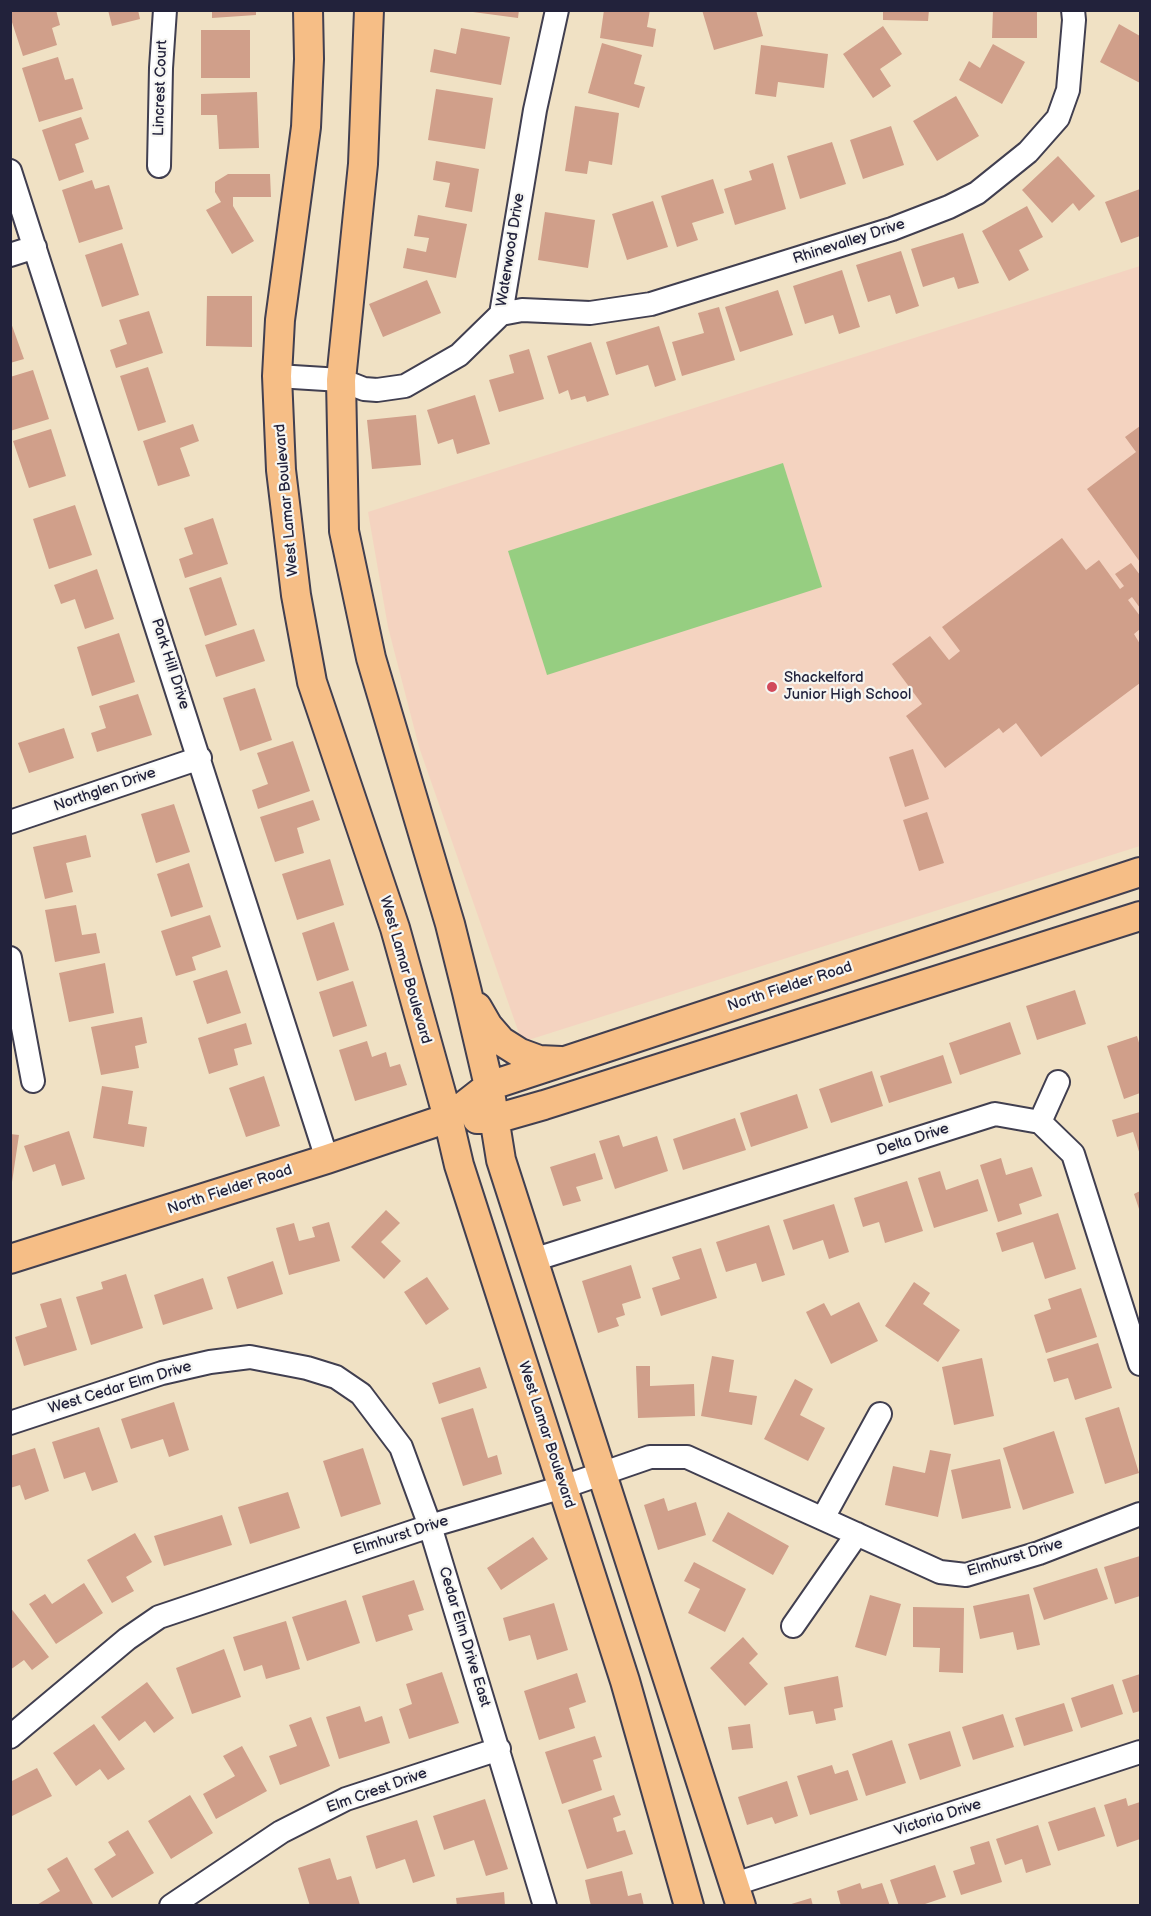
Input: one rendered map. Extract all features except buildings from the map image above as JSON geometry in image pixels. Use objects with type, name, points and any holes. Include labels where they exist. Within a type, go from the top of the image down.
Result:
[{"type":"main road","name":"West Lamar Boulevard","points":[[308,10],[309,59],[306,127],[280,320],[277,376],[281,470],[296,595],[312,682],[395,928],[462,1176],[625,1681],[689,1905]]},
{"type":"main road","points":[[369,10],[363,164],[341,380],[344,531],[371,658],[450,924],[467,992],[489,1086],[501,1160],[738,1895]]},
{"type":"main road","name":"North Fielder Road","points":[[10,1259],[327,1159],[448,1118],[489,1086],[1140,872]]},
{"type":"main road","name":"North Fielder Road","points":[[448,1118],[495,1119],[1140,916]]},
{"type":"main road","points":[[979,924],[990,964]]},
{"type":"main road","points":[[467,992],[488,1026],[501,1041],[520,1053],[539,1060],[563,1062]]},
{"type":"street","name":"Lincrest Court","points":[[159,166],[165,10]]},
{"type":"street","name":"Waterwood Drive","points":[[277,376],[341,380],[364,389],[377,390],[405,386],[459,355],[501,314],[535,110],[557,10]]},
{"type":"street","name":"Rhinevalley Drive","points":[[501,314],[522,310],[590,313],[651,304],[892,229],[949,207],[977,193],[1028,152],[1058,118],[1068,90],[1073,10]]},
{"type":"street","name":"Park Hill Drive","points":[[10,171],[327,1159]]},
{"type":"street","points":[[10,255],[35,247]]},
{"type":"street","name":"Northglen Drive","points":[[10,822],[200,758]]},
{"type":"street","points":[[10,958],[33,1082]]},
{"type":"street","points":[[1058,1082],[1040,1122],[1073,1154],[1140,1364]]},
{"type":"street","name":"Delta Drive","points":[[533,1260],[995,1114],[1040,1122]]},
{"type":"street","name":"West Cedar Elm Drive","points":[[10,1423],[162,1373],[210,1362],[250,1358],[307,1368],[336,1377],[361,1394],[401,1447],[430,1526]]},
{"type":"street","points":[[823,1518],[880,1414]]},
{"type":"street","name":"Elmhurst Drive","points":[[10,1737],[127,1639],[159,1617],[430,1526],[650,1457],[687,1457],[940,1572],[966,1575],[1039,1553],[1140,1514]]},
{"type":"street","name":"Cedar Elm Drive East","points":[[430,1526],[545,1905]]},
{"type":"street","points":[[793,1626],[857,1534]]},
{"type":"street","name":"Elm Crest Drive","points":[[171,1905],[281,1832],[346,1799],[498,1749]]},
{"type":"street","name":"Victoria Drive","points":[[738,1895],[1140,1752]]},
{"type":"shaded area","name":"Shackelford Junior High School","points":[[1140,266],[1140,846],[522,1042],[419,747],[388,627],[368,512]]},
{"type":"green space","points":[[783,463],[822,587],[547,675],[508,551]]},
{"type":"place","name":"Shackelford Junior High School","points":[[772,687]]}]
